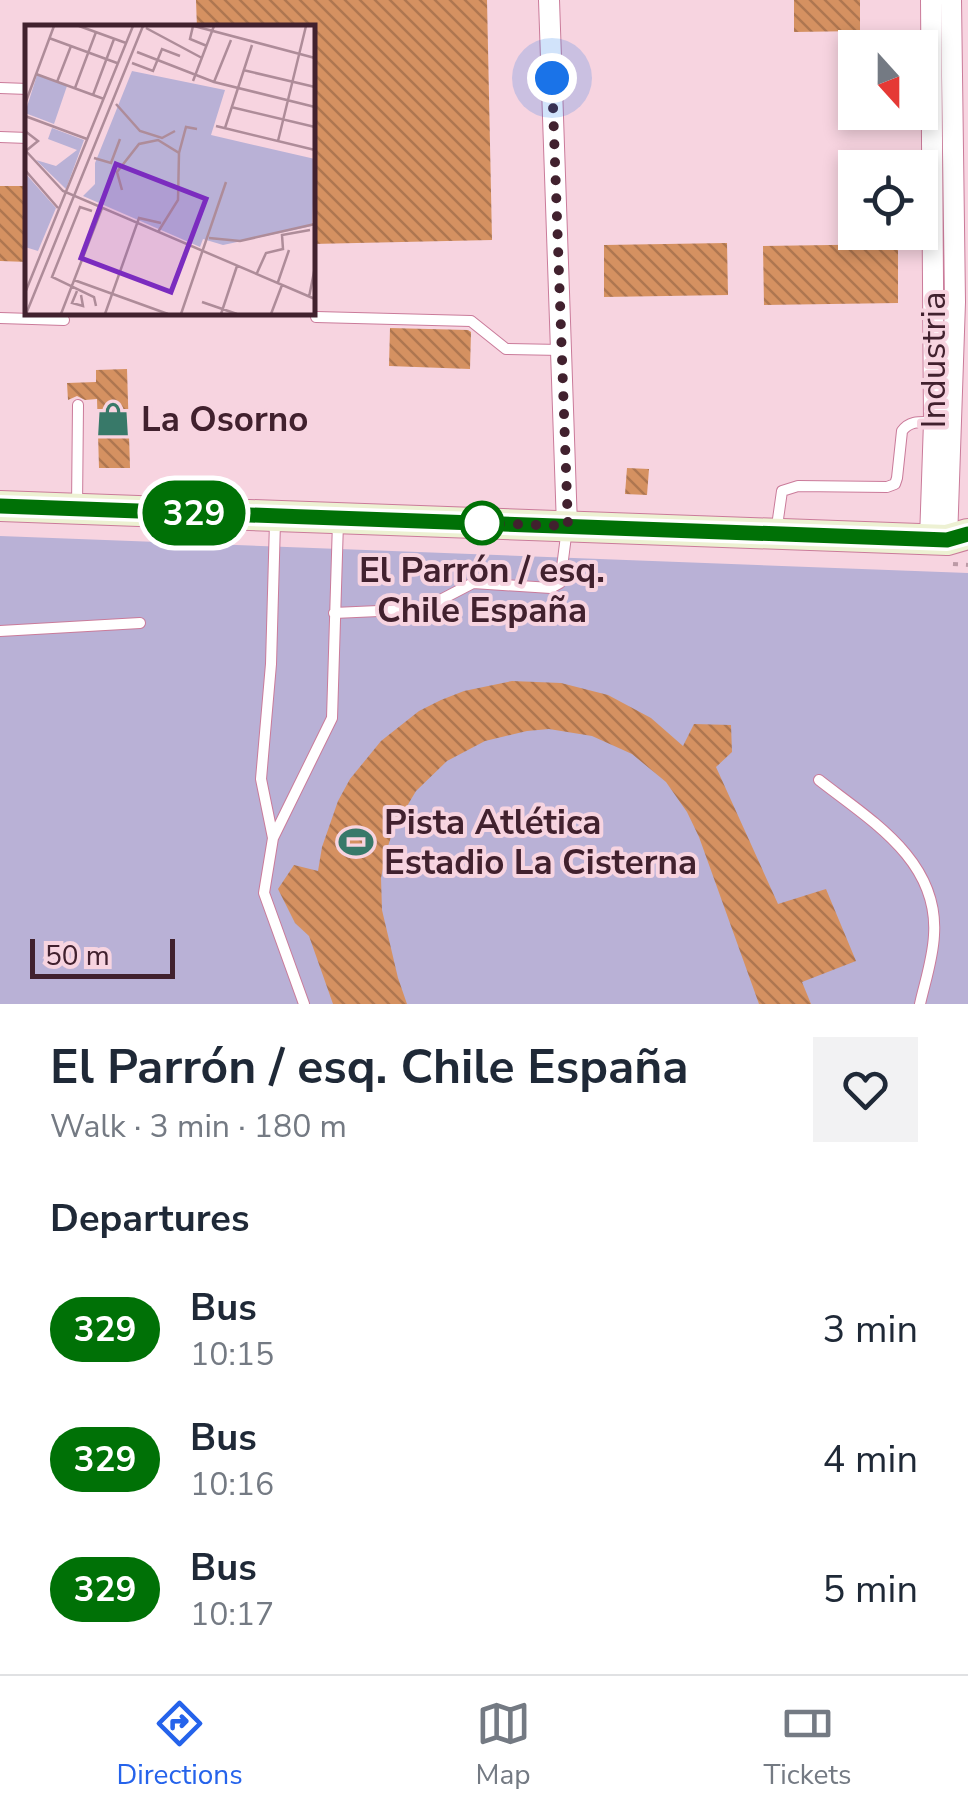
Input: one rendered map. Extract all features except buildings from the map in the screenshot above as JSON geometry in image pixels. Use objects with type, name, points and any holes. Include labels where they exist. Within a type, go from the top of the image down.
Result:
[{"type":"main road","points":[[0,506],[953,540]]},
{"type":"street","points":[[550,0],[568,526]]},
{"type":"street","name":"Industria","points":[[931,0],[934,422],[953,540]]},
{"type":"street","name":"Industria","points":[[951,0],[953,540]]},
{"type":"lane","points":[[0,137],[25,138]]},
{"type":"lane","points":[[316,317],[471,321],[506,349],[562,350]]},
{"type":"lane","points":[[0,318],[64,320]]},
{"type":"lane","points":[[76,508],[78,406]]},
{"type":"lane","points":[[776,534],[782,491],[798,486],[887,488],[897,478],[902,430],[907,424],[934,422]]},
{"type":"lane","points":[[273,838],[261,779],[276,516]]},
{"type":"lane","points":[[304,1004],[264,893],[273,838],[332,718],[338,518]]},
{"type":"lane","points":[[334,613],[423,610],[473,584],[551,588],[560,583],[568,526]]},
{"type":"lane","points":[[0,631],[140,624]]},
{"type":"lane","points":[[818,780],[892,836],[922,878],[932,908],[934,937],[920,1004]]},
{"type":"shaded area","points":[[0,536],[968,573],[968,1004],[0,1004]]},
{"type":"bus line","name":"329","points":[[0,506],[947,540],[968,534]]},
{"type":"place","name":"La Osorno","points":[[113,419]]},
{"type":"place","name":"El Parrón / esq. Chile España","points":[[482,523]]},
{"type":"place","name":"Pista Atlética Estadio La Cisterna","points":[[356,842]]},
{"type":"route","points":[[482,523],[568,526],[552,78]]}]
